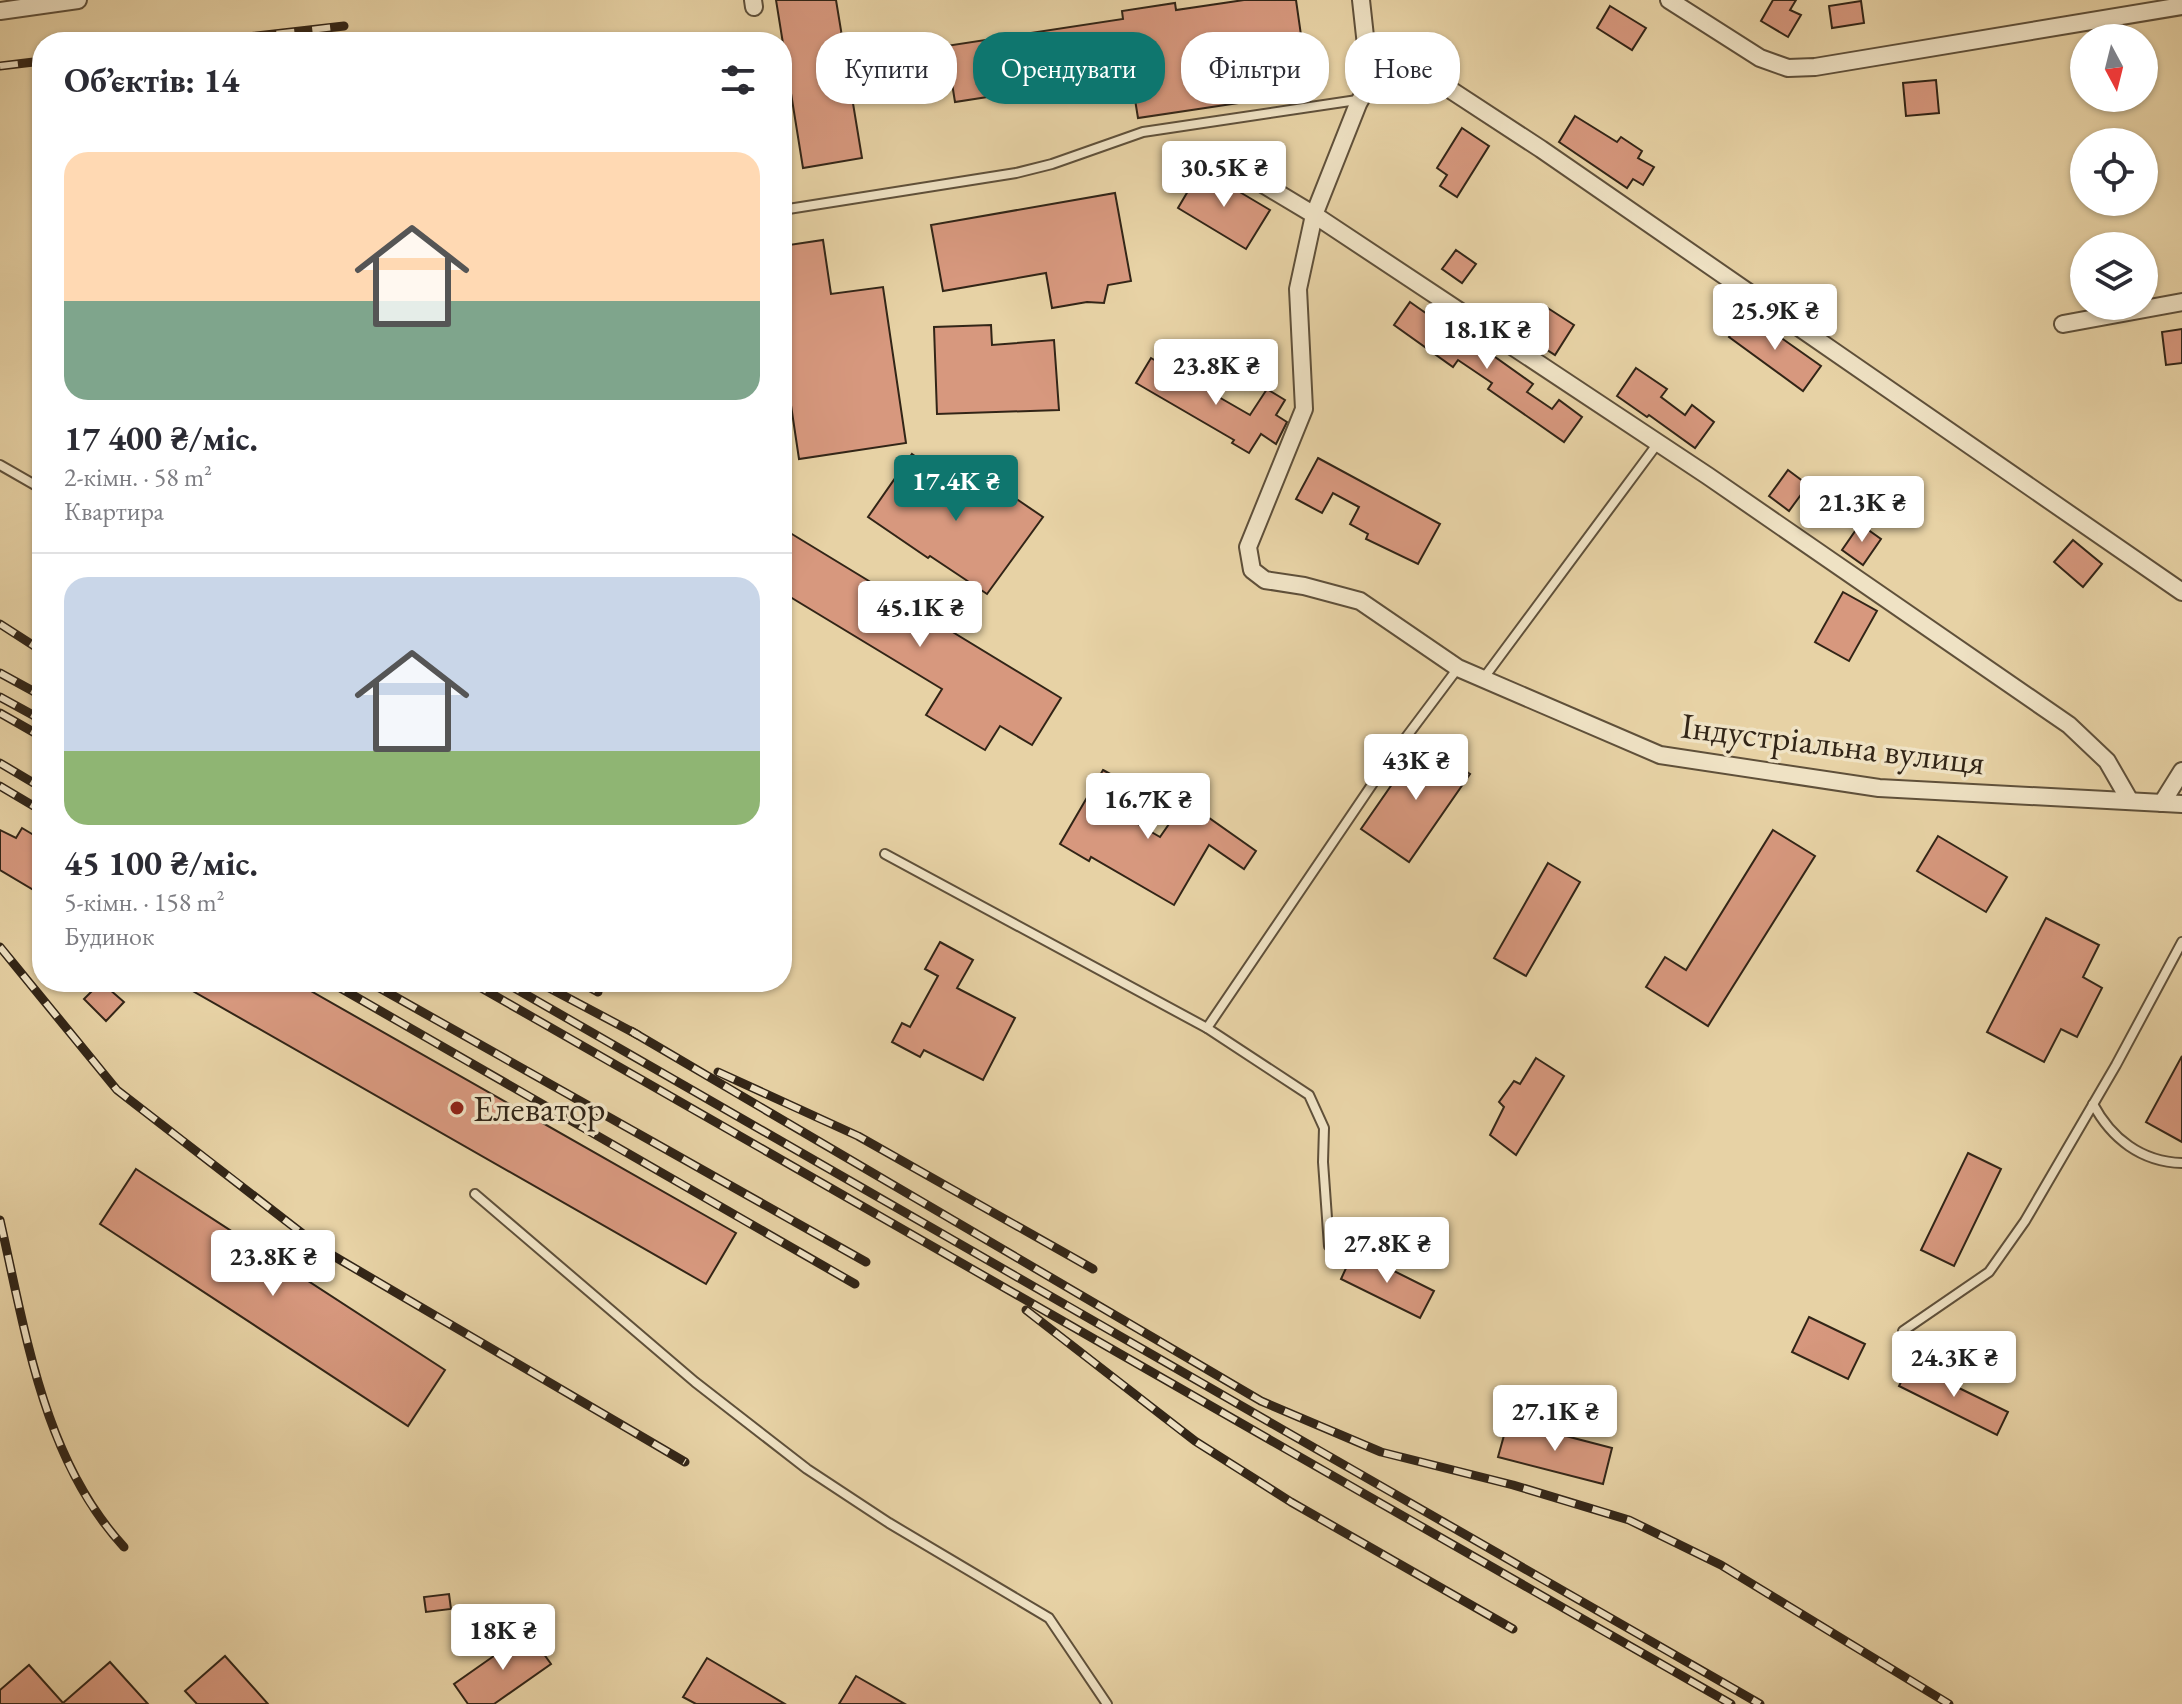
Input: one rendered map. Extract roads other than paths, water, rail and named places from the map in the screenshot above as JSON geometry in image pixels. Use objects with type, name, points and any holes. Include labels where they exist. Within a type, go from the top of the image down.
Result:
[{"type":"street","points":[[0,11],[78,0]]},
{"type":"street","name":"Індустріальна вулиця","points":[[1361,0],[1365,32]]},
{"type":"street","points":[[1669,0],[1760,58],[1788,68],[1815,67],[2182,6]]},
{"type":"street","points":[[1460,96],[2182,592]]},
{"type":"street","name":"Індустріальна вулиця","points":[[1359,104],[1314,215],[1298,289],[1304,409],[1248,547],[1252,570],[1265,580],[1304,586],[1360,601],[1458,668],[1660,755],[1879,788],[2182,804]]},
{"type":"street","points":[[1261,183],[1658,443],[2069,725],[2107,761],[2130,801]]},
{"type":"street","points":[[2063,324],[2182,302]]},
{"type":"street","points":[[2162,803],[2182,771]]},
{"type":"lane","points":[[792,208],[1016,173],[1052,164],[1143,132],[1345,104]]},
{"type":"lane","points":[[1483,679],[1658,443]]},
{"type":"lane","points":[[0,465],[32,483]]},
{"type":"lane","points":[[1207,1028],[1386,764],[1458,668]]},
{"type":"lane","points":[[885,854],[1207,1028],[1309,1095],[1324,1128],[1323,1162],[1329,1246],[1339,1257]]},
{"type":"lane","points":[[1903,1331],[1989,1272],[2025,1221],[2182,942]]},
{"type":"lane","points":[[2093,1104],[2104,1125],[2132,1149],[2156,1159],[2182,1163]]},
{"type":"lane","points":[[475,1194],[695,1382],[807,1469],[889,1523],[1049,1618],[1107,1704]]},
{"type":"railway","points":[[292,32],[344,26]]},
{"type":"railway","points":[[0,66],[32,62]]},
{"type":"railway","points":[[0,624],[32,645]]},
{"type":"railway","points":[[0,673],[32,691]]},
{"type":"railway","points":[[0,697],[32,715]]},
{"type":"railway","points":[[0,713],[32,731]]},
{"type":"railway","points":[[0,763],[32,782]]},
{"type":"railway","points":[[0,786],[32,805]]},
{"type":"railway","points":[[0,947],[32,986]]},
{"type":"railway","points":[[37,992],[117,1090],[325,1251],[685,1462]]},
{"type":"railway","points":[[347,992],[855,1284]]},
{"type":"railway","points":[[387,992],[866,1262]]},
{"type":"railway","points":[[488,992],[1731,1704]]},
{"type":"railway","points":[[521,992],[1760,1704]]},
{"type":"railway","points":[[557,992],[638,1035]]},
{"type":"railway","points":[[631,1031],[1261,1401],[1381,1452],[1513,1485],[1629,1520],[1721,1565],[1949,1704]]},
{"type":"railway","points":[[718,1072],[858,1136],[1093,1269]]},
{"type":"railway","points":[[0,1220],[29,1350],[56,1435],[74,1475],[96,1512],[124,1547]]},
{"type":"railway","points":[[1026,1310],[1195,1441],[1291,1502],[1513,1629]]},
{"type":"place","name":"Елеватор","points":[[457,1108]]}]
